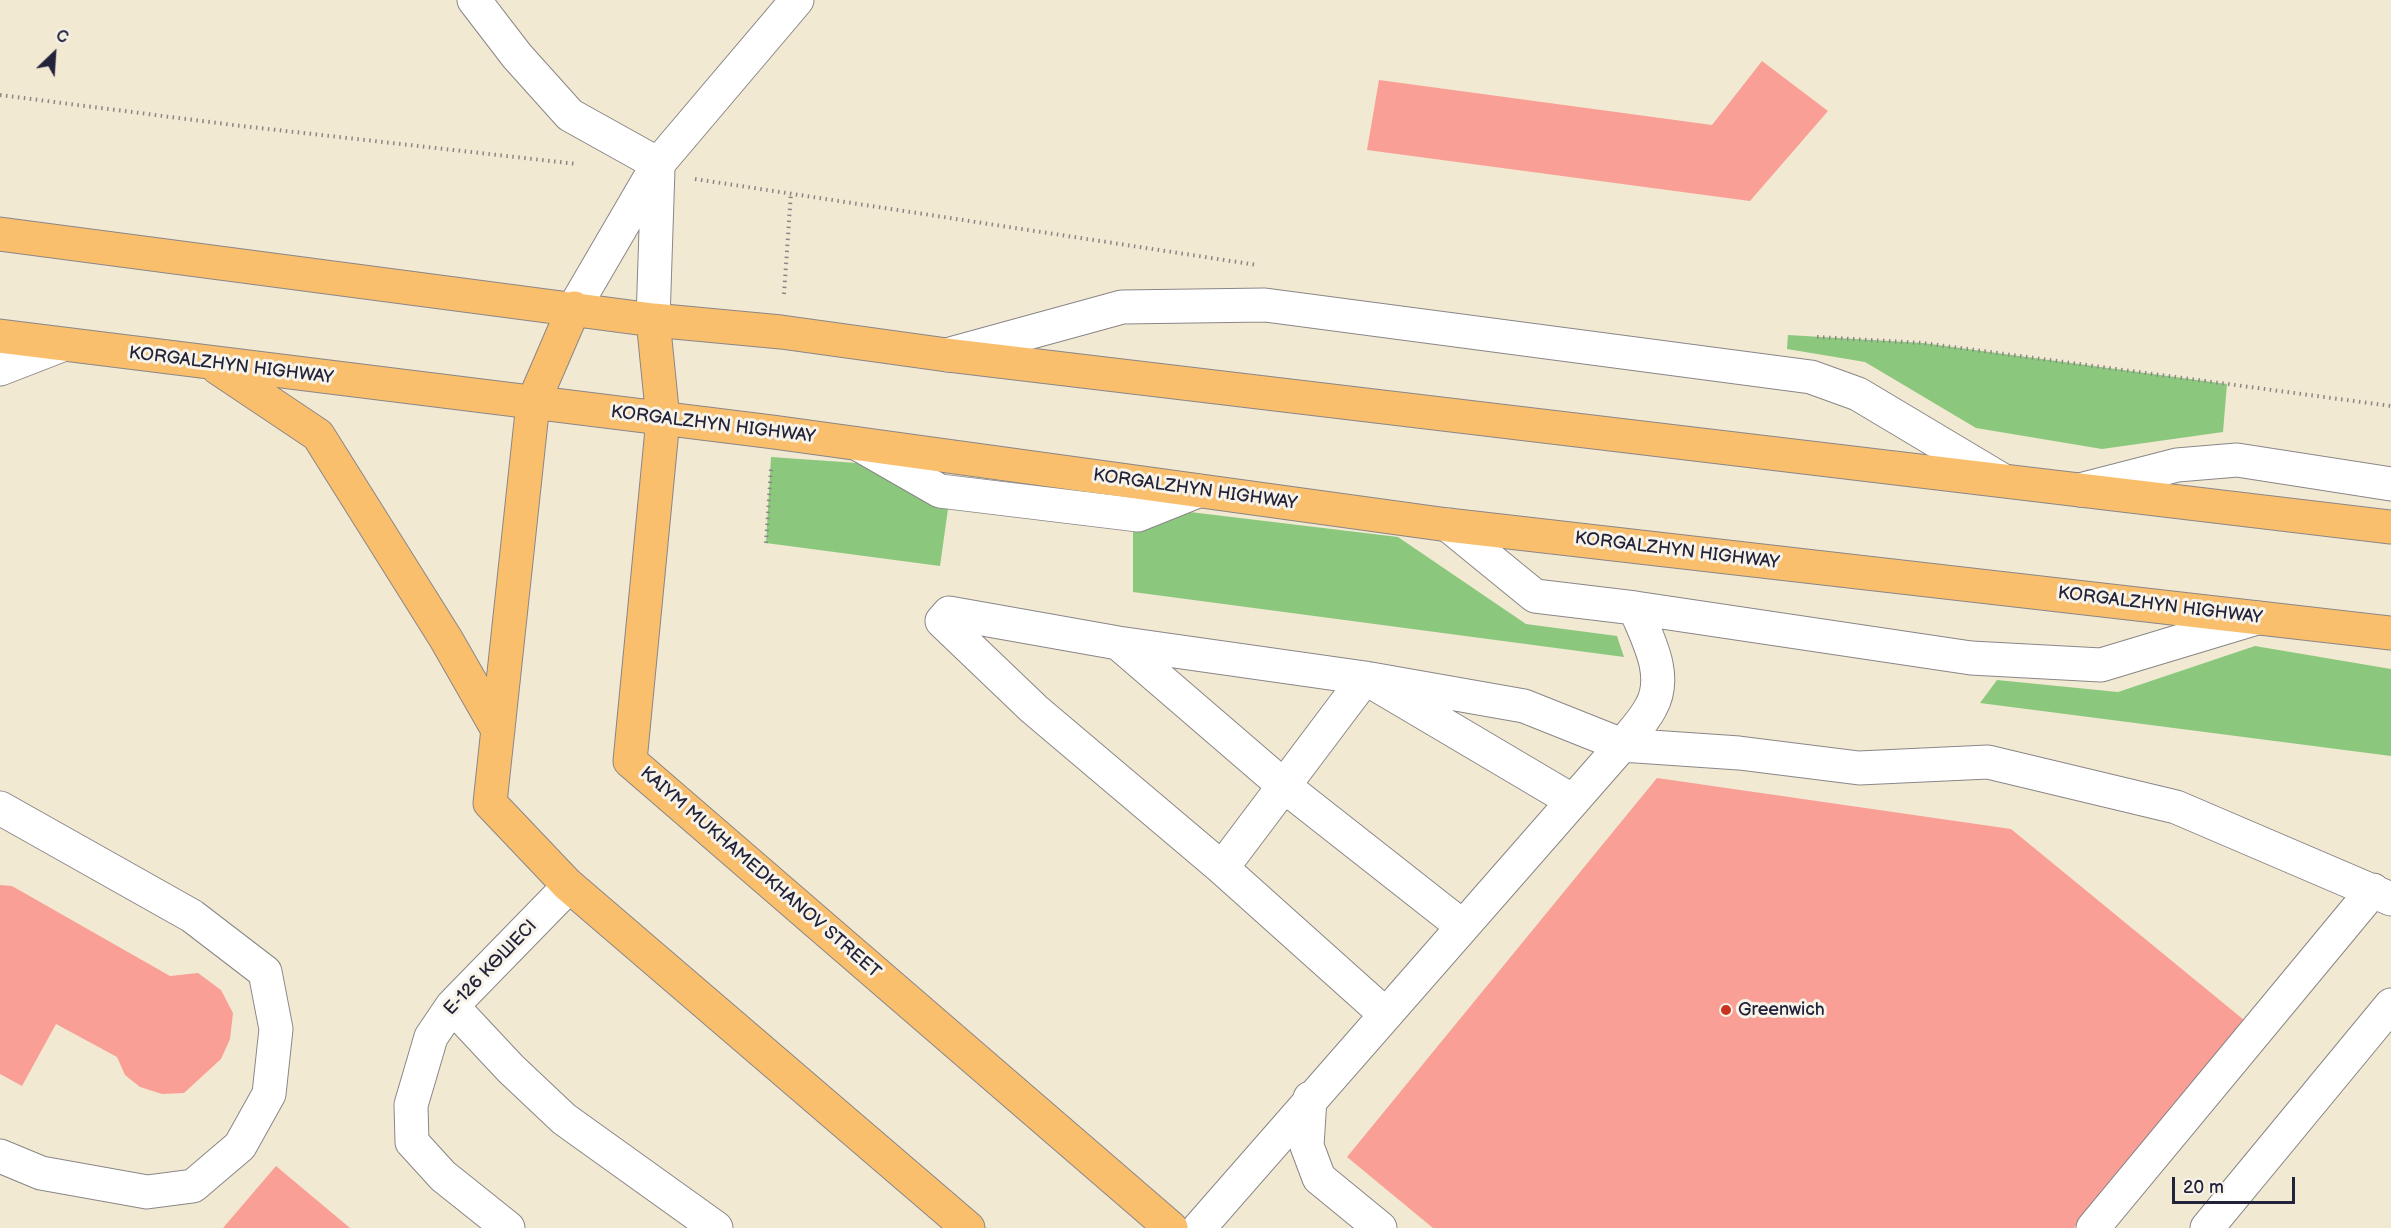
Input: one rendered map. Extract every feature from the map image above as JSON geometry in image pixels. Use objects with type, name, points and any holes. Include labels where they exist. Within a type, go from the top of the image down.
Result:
[{"type":"main road","points":[[0,234],[653,320],[781,332],[947,355],[2391,527]]},
{"type":"main road","points":[[574,308],[532,403],[490,803],[569,886],[968,1228]]},
{"type":"main road","name":"KAIYM MUKHAMEDKHANOV STREET","points":[[653,320],[663,419],[630,761],[1171,1228]]},
{"type":"main road","name":"KORGALZHYN HIGHWAY","points":[[0,336],[858,444],[1448,525],[2391,633]]},
{"type":"main road","points":[[211,364],[318,435],[446,639],[498,730]]},
{"type":"street","points":[[474,0],[517,56],[570,115],[658,168]]},
{"type":"street","points":[[574,308],[658,168],[797,0]]},
{"type":"street","points":[[653,320],[658,168]]},
{"type":"street","points":[[947,355],[1122,307],[1265,304],[1811,377],[1858,394],[2002,480]]},
{"type":"street","points":[[0,369],[62,345]]},
{"type":"street","points":[[2077,491],[2177,465],[2237,460],[2391,484]]},
{"type":"street","points":[[1448,525],[1535,596],[1635,608],[1971,658],[2101,665],[2257,618]]},
{"type":"street","points":[[1199,1228],[1310,1098],[1622,745],[1652,707],[1658,685],[1656,662],[1635,608]]},
{"type":"street","points":[[1385,1014],[1222,868],[1035,709],[942,621],[949,613],[1118,643],[1365,678],[1524,706],[1622,745],[1739,753],[1859,768],[1988,762],[2176,807],[2382,895],[2093,1228]]},
{"type":"street","points":[[1118,643],[1284,786],[1462,926]]},
{"type":"street","points":[[1222,868],[1365,678]]},
{"type":"street","points":[[1365,678],[1573,801]]},
{"type":"street","points":[[0,808],[192,916],[265,972],[276,1029],[269,1094],[240,1146],[193,1186],[147,1192],[41,1173],[0,1156]]},
{"type":"street","name":"Е-126 КӨШЕСІ","points":[[508,1228],[443,1176],[412,1142],[411,1105],[431,1037],[452,1006],[569,886]]},
{"type":"street","points":[[2207,1228],[2391,1005]]},
{"type":"street","points":[[452,1006],[511,1069],[564,1119],[716,1228]]},
{"type":"street","points":[[1310,1098],[1306,1146],[1319,1178],[1380,1228]]},
{"type":"path","points":[[0,95],[233,125],[583,164]]},
{"type":"path","points":[[658,168],[792,193],[1115,241],[1268,267]]},
{"type":"path","points":[[784,288],[792,193]]},
{"type":"path","points":[[1811,337],[1923,343],[2391,406]]},
{"type":"path","points":[[766,543],[771,457]]},
{"type":"green space","points":[[1788,335],[1923,343],[2227,384],[2223,432],[2102,449],[1976,428],[1865,362],[1787,349]]},
{"type":"green space","points":[[771,457],[857,463],[948,509],[940,566],[766,543]]},
{"type":"green space","points":[[1190,512],[1398,537],[1526,624],[1617,636],[1624,657],[1133,592],[1133,532]]},
{"type":"green space","points":[[2255,646],[2391,669],[2391,756],[1980,703],[1997,680],[2118,692]]},
{"type":"building","points":[[1762,61],[1828,111],[1750,201],[1367,150],[1379,80],[1712,125]]},
{"type":"building","points":[[1657,778],[2011,829],[2244,1020],[2074,1228],[1433,1228],[1347,1157]]},
{"type":"building","points":[[0,885],[12,886],[170,976],[198,973],[221,990],[233,1013],[230,1039],[221,1059],[184,1093],[162,1094],[140,1087],[125,1075],[117,1057],[56,1024],[22,1086],[0,1074]]},
{"type":"building","points":[[276,1166],[350,1228],[223,1228]]},
{"type":"place","name":"Greenwich","points":[[1726,1010]]}]
